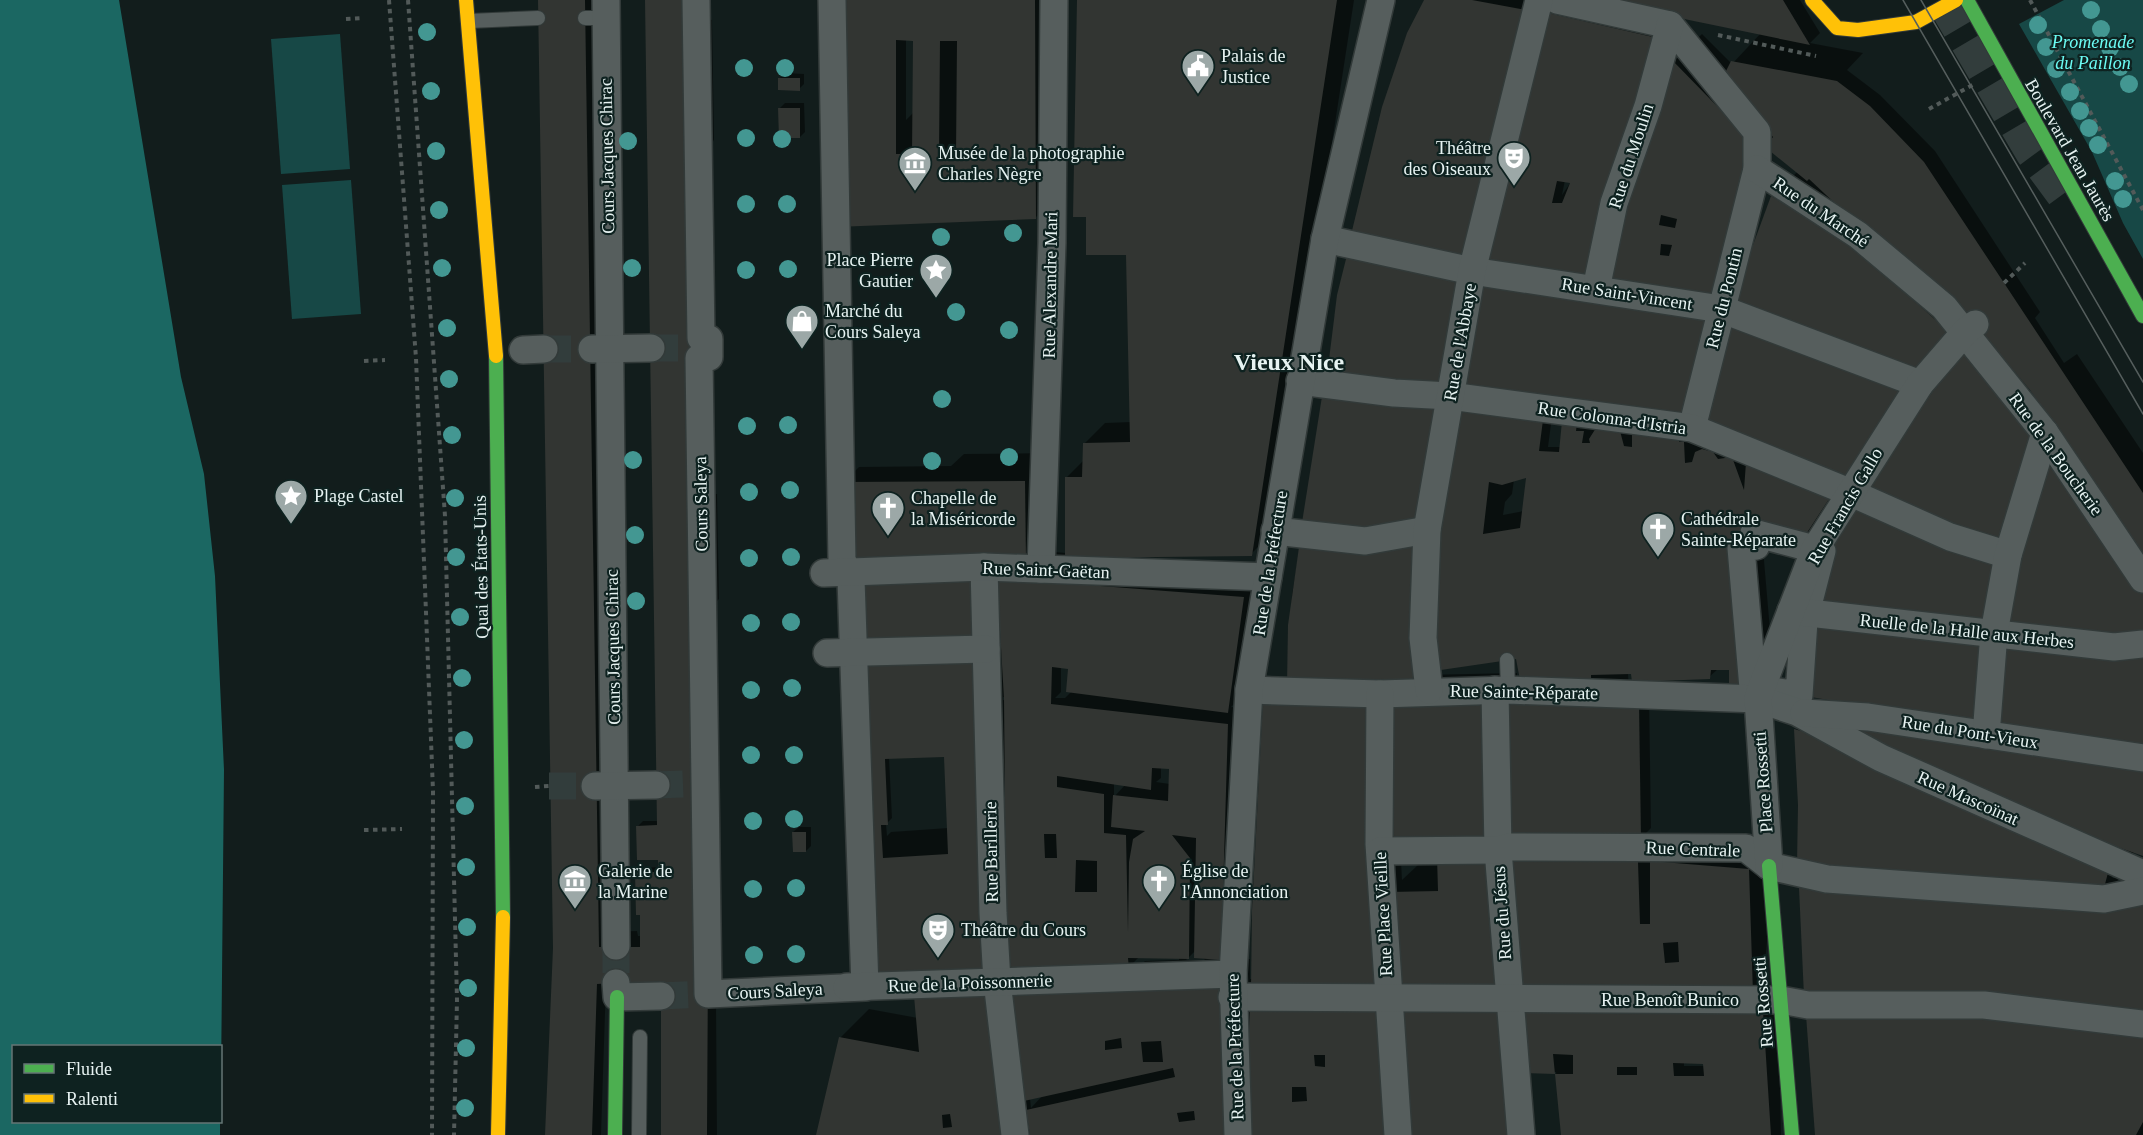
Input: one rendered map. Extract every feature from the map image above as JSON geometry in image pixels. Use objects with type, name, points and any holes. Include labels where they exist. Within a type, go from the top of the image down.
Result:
[{"type":"main road","name":"Quai des États-Unis","points":[[466,0],[494,327],[497,387],[503,896],[498,1135]]},
{"type":"main road","points":[[1812,0],[1837,28],[1858,30],[1916,22],[1956,0]]},
{"type":"main road","name":"Boulevard Jean Jaurès","points":[[1967,0],[2002,67],[2143,316]]},
{"type":"main road","name":"Rue Rossetti","points":[[1769,866],[1792,1135]]},
{"type":"main road","points":[[615,1135],[616,990]]},
{"type":"street","name":"Cours Saleya","points":[[696,0],[701,338],[709,339],[709,357],[699,358],[708,994]]},
{"type":"street","points":[[832,0],[842,560],[836,573],[851,579],[865,987]]},
{"type":"street","name":"Rue Alexandre Mari","points":[[1041,569],[1038,465],[1054,0]]},
{"type":"street","name":"Rue de la Préfecture","points":[[1238,1135],[1232,986],[1249,690],[1325,239],[1381,0]]},
{"type":"street","name":"Rue de l'Abbaye","points":[[1429,690],[1423,638],[1427,530],[1472,271],[1539,0]]},
{"type":"street","points":[[1557,0],[1670,25]]},
{"type":"street","name":"Cours Jacques Chirac","points":[[599,12],[604,785],[616,946]]},
{"type":"street","name":"Rue du Marché","points":[[1670,25],[1757,132],[1757,169],[1858,235],[1970,328]]},
{"type":"street","name":"Rue du Moulin","points":[[1596,289],[1614,203],[1648,106],[1670,25]]},
{"type":"street","name":"Rue du Pontin","points":[[1692,428],[1720,309],[1757,169]]},
{"type":"street","name":"Rue Saint-Vincent","points":[[1325,239],[1472,271],[1720,309],[1920,384]]},
{"type":"street","name":"Rue Francis Gallo","points":[[1760,694],[1799,612],[1815,549],[1849,492],[1920,384],[1970,328]]},
{"type":"street","name":"Rue de la Boucherie","points":[[1970,328],[2045,433],[2143,579]]},
{"type":"street","points":[[600,348],[651,348]]},
{"type":"street","name":"Rue Colonna-d'Istria","points":[[1300,381],[1394,393],[1450,396],[1692,428],[1849,492],[1950,537],[2008,555]]},
{"type":"street","points":[[1986,735],[1994,633],[2008,555],[2045,433]]},
{"type":"street","points":[[1275,531],[1365,541],[1427,530]]},
{"type":"street","points":[[1799,612],[1804,621],[1799,695],[1760,694],[1753,688],[1741,548],[1756,546],[1754,533],[1815,549]]},
{"type":"street","name":"Rue Saint-Gaëtan","points":[[836,573],[984,567],[1268,577]]},
{"type":"street","name":"Rue Barillerie","points":[[984,567],[993,913],[997,981],[1016,1135]]},
{"type":"street","name":"Ruelle de la Halle aux Herbes","points":[[1799,612],[2114,647],[2143,644]]},
{"type":"street","points":[[827,653],[986,649]]},
{"type":"street","name":"Rue Sainte-Réparate","points":[[1249,690],[1380,693],[1501,690],[1760,694],[1797,712]]},
{"type":"street","name":"Rue du Jésus","points":[[1501,690],[1498,850],[1508,1000],[1521,1135]]},
{"type":"street","name":"Rue Place Vieille","points":[[1380,693],[1380,851],[1387,999],[1398,1135]]},
{"type":"street","name":"Place Rossetti","points":[[1760,694],[1769,866]]},
{"type":"street","name":"Rue du Pont-Vieux","points":[[1797,712],[1868,717],[2143,758]]},
{"type":"street","name":"Rue Mascoïnat","points":[[1797,712],[1881,759],[2143,874]]},
{"type":"street","points":[[604,785],[656,785]]},
{"type":"street","name":"Rue Centrale","points":[[1380,851],[1498,850],[1509,847],[1746,848],[1769,866],[1827,879],[2104,899],[2143,891]]},
{"type":"street","name":"Rue de la Poissonnerie","points":[[708,994],[997,981],[1232,986]]},
{"type":"street","name":"Rue Benoît Bunico","points":[[1232,986],[1387,999],[1781,1000],[1808,1005],[1983,1005],[2143,1024]]},
{"type":"street","points":[[616,990],[661,996]]},
{"type":"lane","points":[[469,21],[538,18]]},
{"type":"lane","points":[[1501,690],[1506,660]]},
{"type":"lane","points":[[639,1135],[640,1037]]},
{"type":"path","points":[[389,0],[416,358],[433,791],[432,1135]]},
{"type":"path","points":[[408,0],[445,516],[457,1000],[454,1135]]},
{"type":"path","points":[[2030,0],[2143,210]]},
{"type":"path","points":[[346,19],[362,18]]},
{"type":"path","points":[[1670,25],[1824,57]]},
{"type":"path","points":[[1929,109],[2002,67]]},
{"type":"path","points":[[2004,283],[2025,263]]},
{"type":"path","points":[[364,361],[385,360]]},
{"type":"path","points":[[535,787],[549,786]]},
{"type":"path","points":[[364,830],[402,829]]},
{"type":"green space","name":"Promenade du Paillon","points":[[2064,0],[2143,0],[2143,259],[2123,223],[2092,152],[2019,24]]},
{"type":"green space","points":[[340,34],[350,169],[281,174],[271,39]]},
{"type":"green space","points":[[351,180],[361,314],[292,319],[282,185]]},
{"type":"shaded area","points":[[0,0],[119,0],[181,377],[204,474],[215,576],[224,770],[221,1045],[12,1045],[12,1123],[220,1123],[220,1135],[0,1135]]},
{"type":"building","points":[[538,0],[585,0],[599,947],[640,947],[640,915],[636,915],[635,872],[658,872],[658,860],[637,860],[636,826],[657,825],[645,0],[696,0],[708,963],[707,1135],[661,1135],[661,1005],[616,983],[597,984],[592,1135],[545,1135],[553,948]]},
{"type":"building","points":[[832,0],[1035,0],[1036,219],[836,227]],"holes":[[[896,40],[913,41],[912,154],[896,154]],[[940,41],[957,41],[956,154],[939,154]]]},
{"type":"building","points":[[1077,0],[1337,0],[1252,556],[1065,558],[1065,477],[1082,477],[1083,443],[1130,442],[1126,255],[1086,255],[1086,217],[1073,217]]},
{"type":"building","points":[[1424,0],[1472,0],[1531,11],[1464,263],[1350,239],[1382,107],[1407,33]]},
{"type":"building","points":[[1602,0],[1783,0],[1810,45],[1689,20]]},
{"type":"building","points":[[1548,13],[1653,37],[1590,278],[1487,262]],"holes":[[[1557,181],[1570,183],[1562,203],[1552,203]]]},
{"type":"building","points":[[1673,61],[1749,139],[1712,297],[1609,281],[1617,233]],"holes":[[[1661,215],[1677,219],[1675,228],[1659,225]],[[1661,244],[1672,245],[1669,256],[1660,255]]]},
{"type":"building","points":[[1731,61],[1837,81],[1870,106],[1924,162],[2143,493],[2143,558],[2030,390],[1948,293],[1841,209],[1809,179],[1807,181],[1765,147],[1773,137],[1722,79]]},
{"type":"building","points":[[778,78],[800,78],[800,91],[778,90]]},
{"type":"building","points":[[778,108],[800,108],[800,138],[779,138]]},
{"type":"building","points":[[1771,196],[1846,239],[1950,333],[1915,375],[1731,305]]},
{"type":"building","points":[[1347,255],[1461,278],[1444,388],[1327,376],[1337,295]]},
{"type":"building","points":[[1484,283],[1709,317],[1685,421],[1464,390]]},
{"type":"building","points":[[1728,325],[1906,392],[1847,478],[1702,426]]},
{"type":"building","points":[[1966,347],[2035,436],[2003,546],[1863,486],[1913,413]]},
{"type":"building","points":[[1323,390],[1442,405],[1419,524],[1363,535],[1301,529]]},
{"type":"building","points":[[1459,409],[1543,420],[1539,451],[1559,452],[1562,421],[1577,423],[1576,431],[1584,431],[1582,443],[1590,443],[1589,439],[1596,428],[1620,431],[1624,446],[1632,447],[1632,427],[1679,438],[1679,442],[1684,442],[1685,463],[1692,462],[1695,452],[1702,449],[1713,452],[1718,459],[1732,457],[1744,490],[1746,462],[1833,493],[1799,545],[1754,533],[1753,688],[1729,689],[1729,670],[1711,670],[1710,679],[1632,682],[1631,674],[1591,675],[1591,680],[1520,680],[1516,659],[1434,671],[1431,592]],"holes":[[[1526,478],[1520,528],[1483,534],[1489,482],[1502,485]]]},
{"type":"building","points":[[2048,454],[2143,589],[2143,637],[2003,627]]},
{"type":"building","points":[[1025,481],[1026,559],[842,560],[841,482]]},
{"type":"building","points":[[1852,501],[1999,564],[1988,626],[1809,605],[1817,575]]},
{"type":"building","points":[[1300,540],[1416,542],[1420,677],[1366,688],[1287,685],[1288,625]]},
{"type":"building","points":[[973,574],[974,641],[854,646],[851,579]]},
{"type":"building","points":[[997,578],[1244,597],[1228,713],[1066,692],[1068,669],[1052,667],[1051,704],[1228,724],[1221,960],[1194,958],[1196,838],[1172,835],[1190,858],[1189,959],[1128,958],[1129,969],[1012,973],[1006,930],[1004,699]],"holes":[[[1152,768],[1169,769],[1168,801],[1113,795],[1111,827],[1145,831],[1133,839],[1129,862],[1128,932],[1126,835],[1104,833],[1104,794],[1057,787],[1057,776],[1151,790]],[[1044,834],[1056,834],[1057,858],[1045,858]],[[1076,860],[1097,861],[1097,892],[1075,892]]]},
{"type":"building","points":[[1804,621],[1988,640],[1981,726],[1799,695]]},
{"type":"building","points":[[1997,643],[2143,651],[2143,749],[1993,728]]},
{"type":"building","points":[[975,660],[985,973],[864,979],[854,664]],"holes":[[[944,757],[948,854],[883,858],[881,825],[888,825],[885,759]]]},
{"type":"building","points":[[1263,700],[1372,705],[1380,990],[1251,988],[1252,910]]},
{"type":"building","points":[[1489,700],[1490,843],[1387,844],[1388,703]]},
{"type":"building","points":[[1505,702],[1639,703],[1641,840],[1508,835]]},
{"type":"building","points":[[1866,724],[2143,767],[2143,856],[2069,830],[1860,740]]},
{"type":"building","points":[[1794,729],[1816,735],[2109,869],[2104,888],[1797,864],[1798,805]]},
{"type":"building","points":[[792,832],[806,832],[806,852],[793,852]]},
{"type":"building","points":[[1509,855],[1610,856],[1610,861],[1638,862],[1640,924],[1650,924],[1650,861],[1749,869],[1753,994],[1514,991]],"holes":[[[1678,942],[1679,962],[1665,963],[1663,943]]]},
{"type":"building","points":[[1437,857],[1492,857],[1499,990],[1397,990],[1389,892],[1438,891]]},
{"type":"building","points":[[1799,888],[2143,902],[2143,1014],[1804,996]]},
{"type":"building","points":[[1222,987],[1227,1135],[1030,1135],[1026,1110],[1175,1077],[1173,1068],[1024,1101],[1010,988]],"holes":[[[1121,1038],[1122,1048],[1105,1050],[1105,1041]],[[1161,1041],[1163,1062],[1143,1062],[1141,1042]],[[1194,1111],[1195,1120],[1179,1122],[1177,1113]]]},
{"type":"building","points":[[987,992],[1003,1135],[816,1135],[839,1037],[919,1052],[914,996]],"holes":[[[950,1114],[952,1127],[943,1128],[942,1115]]]},
{"type":"building","points":[[1250,1006],[1383,1010],[1392,1135],[1252,1135],[1247,1089]],"holes":[[[1314,1055],[1325,1055],[1325,1067],[1315,1066]],[[1292,1087],[1306,1087],[1307,1101],[1292,1102]]]},
{"type":"building","points":[[1398,1007],[1501,1008],[1514,1135],[1408,1135]]},
{"type":"building","points":[[1516,1007],[1763,1011],[1771,1135],[1561,1135],[1555,1074],[1522,1073]],"holes":[[[1553,1054],[1573,1055],[1573,1074],[1555,1074]],[[1673,1063],[1703,1064],[1704,1076],[1674,1076]],[[1617,1067],[1637,1067],[1637,1075],[1617,1075]]]},
{"type":"building","points":[[1806,1015],[1986,1017],[2143,1034],[2143,1122],[2136,1135],[1815,1135]]},
{"type":"tunnel","points":[[1942,0],[2032,153],[2063,195]]},
{"type":"tunnel","points":[[651,348],[709,348]]},
{"type":"tunnel","points":[[544,349],[591,349]]},
{"type":"tunnel","points":[[656,785],[705,783]]},
{"type":"tunnel","points":[[549,786],[595,786]]},
{"type":"tunnel","points":[[616,946],[616,983]]},
{"type":"tunnel","points":[[661,996],[708,994]]},
{"type":"tram line","points":[[1903,0],[2143,414]]},
{"type":"tram line","points":[[1921,0],[2143,382]]},
{"type":"traffic: fast","points":[[1967,0],[2143,316]]},
{"type":"traffic: fast","points":[[496,356],[503,917]]},
{"type":"traffic: fast","points":[[1769,866],[1792,1135]]},
{"type":"traffic: fast","points":[[615,1135],[617,997]]},
{"type":"traffic: slow","points":[[466,0],[496,356]]},
{"type":"traffic: slow","points":[[1812,0],[1837,28],[1858,30],[1916,22],[1956,0]]},
{"type":"traffic: slow","points":[[498,1135],[503,917]]},
{"type":"place","name":"Palais de Justice","points":[[1198,95]]},
{"type":"place","name":"Théâtre des Oiseaux","points":[[1514,187]]},
{"type":"place","name":"Musée de la photographie Charles Nègre","points":[[915,192]]},
{"type":"place","name":"Place Pierre Gautier","points":[[936,299]]},
{"type":"place","name":"Marché du Cours Saleya","points":[[802,350]]},
{"type":"place","name":"Plage Castel","points":[[291,525]]},
{"type":"place","name":"Chapelle de la Miséricorde","points":[[888,537]]},
{"type":"place","name":"Cathédrale Sainte-Réparate","points":[[1658,558]]},
{"type":"place","name":"Galerie de la Marine","points":[[575,910]]},
{"type":"place","name":"Église de l'Annonciation","points":[[1159,910]]},
{"type":"place","name":"Théâtre du Cours","points":[[938,959]]},
{"type":"district","name":"Vieux Nice","points":[[1289,362]]}]
